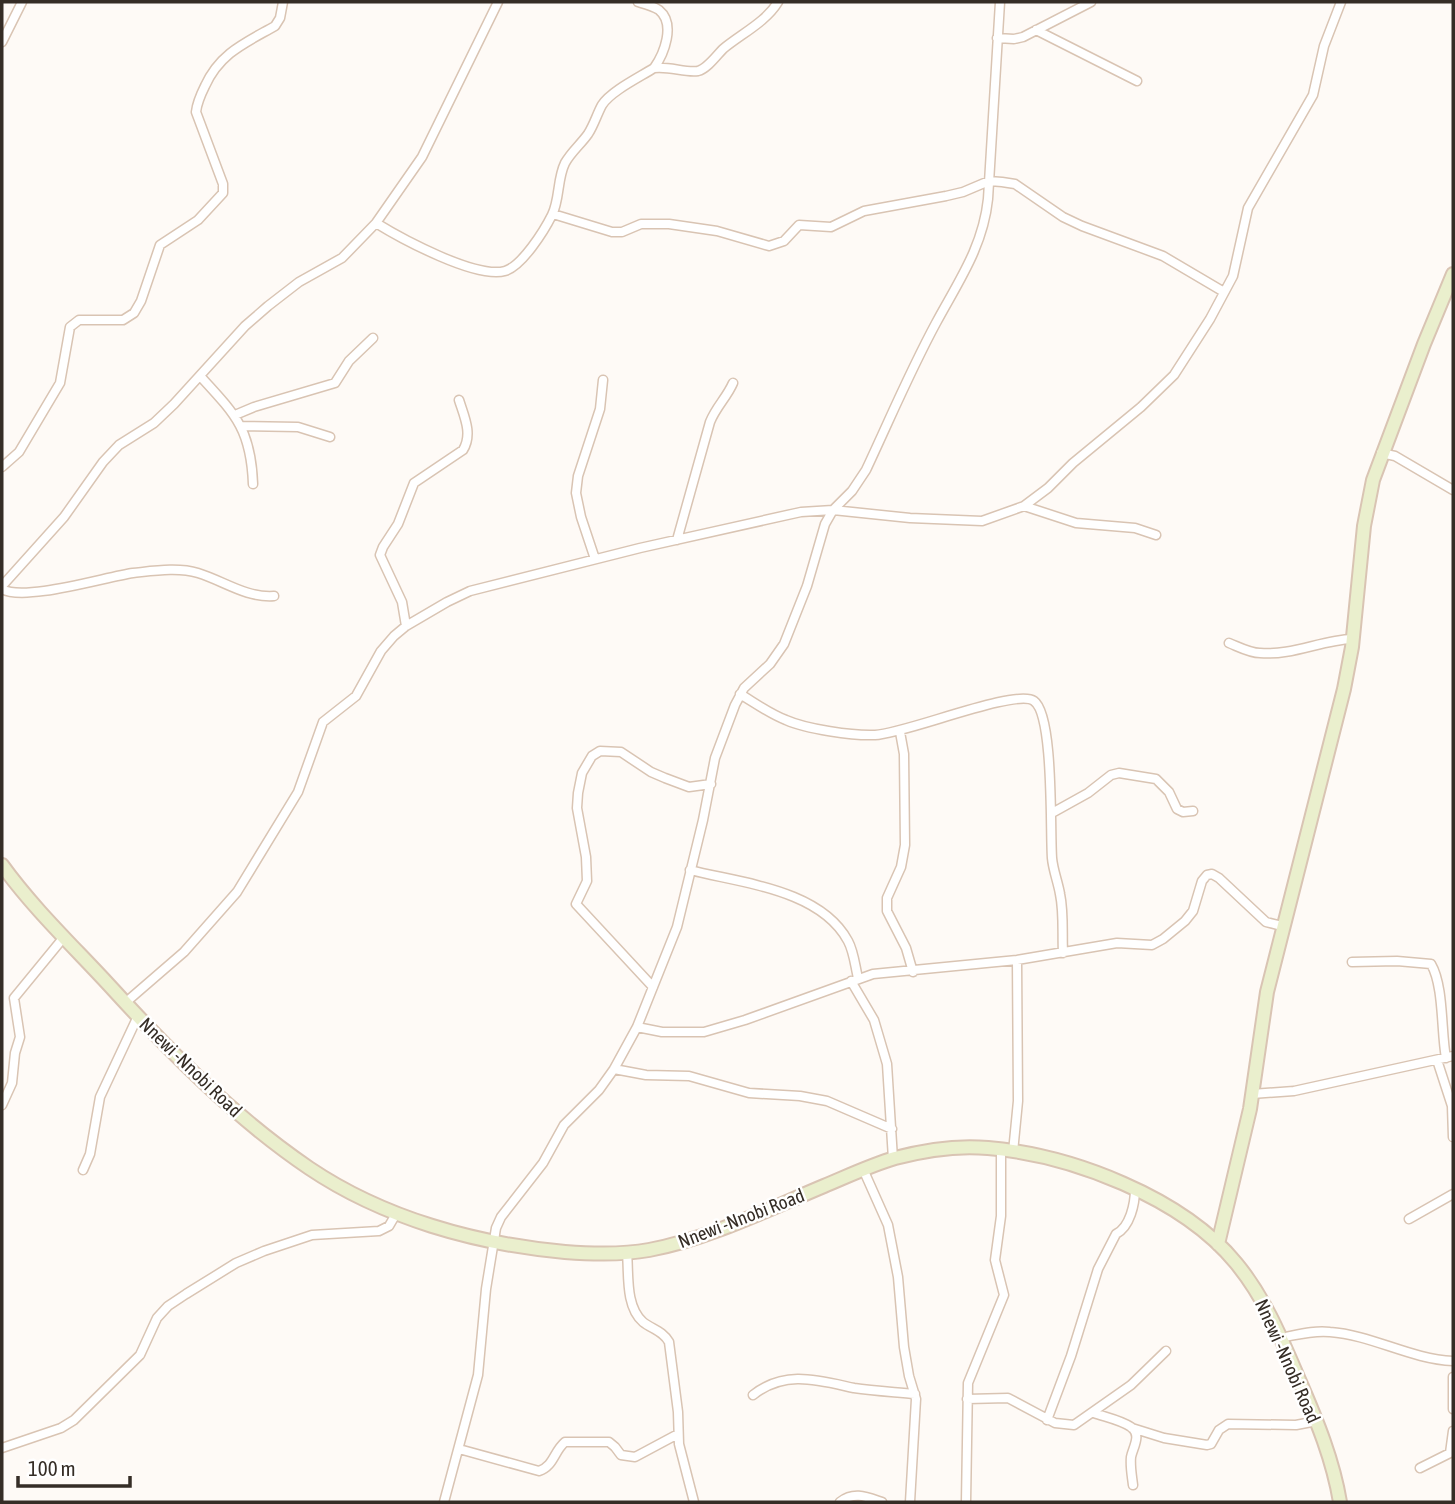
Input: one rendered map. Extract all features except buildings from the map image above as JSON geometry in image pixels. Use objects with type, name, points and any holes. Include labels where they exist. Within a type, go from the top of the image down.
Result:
[{"type":"main road","points":[[1218,1244],[1252,1094],[1267,992],[1344,689],[1353,639],[1366,514],[1381,453],[1453,274]]},
{"type":"main road","name":"Nnewi -Nnobi Road","points":[[2,865],[64,937],[200,1080],[311,1170],[396,1214],[494,1241],[562,1252],[627,1253],[685,1242],[893,1159],[939,1149],[985,1147],[1075,1165],[1135,1189],[1175,1209],[1218,1244],[1261,1297],[1317,1421],[1336,1479],[1340,1502]]},
{"type":"street","points":[[2,42],[22,2]]},
{"type":"street","points":[[2,467],[19,452],[60,383],[70,327],[79,320],[123,320],[134,313],[141,301],[160,245],[198,220],[223,193],[223,184],[196,112],[197,106],[206,82],[220,60],[275,26],[280,18],[283,2]]},
{"type":"street","points":[[274,596],[251,594],[188,570],[132,573],[29,593],[9,593],[2,588],[64,517],[119,445],[154,423],[268,306],[299,282],[342,258],[376,223],[422,157],[498,2]]},
{"type":"street","points":[[376,223],[405,241],[446,259],[496,272],[514,267],[553,214],[564,166],[588,135],[602,105],[654,68],[659,61],[667,40],[667,26],[661,12],[638,2]]},
{"type":"street","points":[[654,68],[666,66],[699,71],[705,68],[726,47],[772,11],[778,2]]},
{"type":"street","points":[[444,1502],[478,1376],[485,1299],[494,1241],[501,1217],[536,1173],[564,1125],[599,1090],[638,1027],[677,927],[722,735],[740,694],[749,682],[771,664],[785,644],[807,586],[821,534],[833,510],[852,491],[866,470],[936,322],[977,247],[986,217],[1000,2]]},
{"type":"street","points":[[998,38],[1014,39],[1091,2]]},
{"type":"street","points":[[125,1003],[184,952],[237,892],[298,792],[323,722],[356,696],[381,651],[394,636],[447,602],[470,592],[596,559],[802,512],[833,510],[884,516],[982,521],[1024,506],[1048,488],[1174,375],[1233,275],[1248,208],[1313,95],[1324,46],[1341,2]]},
{"type":"street","points":[[2,19],[7,31]]},
{"type":"street","points":[[1036,30],[1137,81]]},
{"type":"street","points":[[553,214],[612,232],[622,232],[641,224],[669,224],[717,231],[769,246],[785,241],[799,225],[831,227],[864,211],[955,194],[989,181],[1015,184],[1072,222],[1163,256],[1224,292]]},
{"type":"street","points":[[234,415],[335,383],[349,361],[373,338]]},
{"type":"street","points":[[201,377],[242,426],[251,450],[253,484]]},
{"type":"street","points":[[596,559],[581,517],[576,493],[578,476],[600,409],[603,380]]},
{"type":"street","points":[[677,540],[710,422],[733,383]]},
{"type":"street","points":[[406,626],[402,602],[380,555],[398,524],[414,483],[463,450],[467,425],[459,400]]},
{"type":"street","points":[[242,426],[298,427],[330,437]]},
{"type":"street","points":[[1381,453],[1395,456],[1453,490]]},
{"type":"street","points":[[1024,506],[1076,523],[1135,528],[1156,535]]},
{"type":"street","points":[[1229,643],[1260,653],[1353,639]]},
{"type":"street","points":[[740,694],[786,721],[854,734],[874,735],[900,732],[981,707],[1020,699],[1035,701],[1040,707],[1044,727],[1052,813],[1052,862],[1061,903],[1063,953]]},
{"type":"street","points":[[900,732],[904,754],[905,845],[901,867],[887,898],[887,911],[901,937],[913,972]]},
{"type":"street","points":[[653,987],[576,904],[587,881],[586,857],[577,808],[582,773],[592,756],[600,751],[612,750],[628,755],[651,772],[689,787],[710,784]]},
{"type":"street","points":[[1052,813],[1119,772],[1156,779],[1168,792],[1177,809],[1193,811]]},
{"type":"street","points":[[690,870],[757,884],[814,907],[847,939],[854,979],[874,1020],[887,1064],[893,1159]]},
{"type":"street","points":[[638,1027],[662,1032],[704,1032],[745,1020],[854,979],[886,972],[913,972],[1017,960],[1117,943],[1152,945],[1185,921],[1198,899],[1202,881],[1212,874],[1266,922],[1282,926]]},
{"type":"street","points":[[2,1105],[12,1083],[15,1053],[20,1037],[14,998],[64,937]]},
{"type":"street","points":[[965,1502],[968,1383],[1004,1295],[995,1260],[1007,1151],[1018,1101],[1017,960]]},
{"type":"street","points":[[1252,1094],[1294,1091],[1450,1057],[1435,973],[1431,964],[1397,961],[1352,962]]},
{"type":"street","points":[[83,1170],[90,1154],[100,1097],[138,1016]]},
{"type":"street","points":[[1437,1060],[1452,1106],[1453,1137]]},
{"type":"street","points":[[614,1069],[689,1076],[749,1093],[800,1096],[827,1101],[892,1129]]},
{"type":"street","points":[[863,1169],[888,1225],[898,1277],[904,1347],[916,1399],[915,1453],[910,1502]]},
{"type":"street","points":[[1047,1419],[1071,1356],[1097,1269],[1116,1234],[1122,1231],[1135,1204],[1135,1189]]},
{"type":"street","points":[[1409,1219],[1453,1194]]},
{"type":"street","points":[[2,1448],[61,1428],[74,1420],[140,1356],[156,1318],[168,1306],[236,1263],[312,1235],[379,1231],[390,1226],[396,1214]]},
{"type":"street","points":[[627,1253],[631,1300],[635,1312],[643,1322],[663,1334],[669,1342],[681,1457],[694,1502]]},
{"type":"street","points":[[1280,1338],[1313,1331],[1330,1332],[1422,1356],[1453,1361]]},
{"type":"street","points":[[967,1399],[1008,1398],[1047,1419],[1063,1425],[1074,1425],[1132,1385],[1166,1351]]},
{"type":"street","points":[[1453,1377],[1453,1409]]},
{"type":"street","points":[[753,1395],[775,1381],[799,1379],[915,1394]]},
{"type":"street","points":[[1094,1413],[1164,1438],[1206,1445],[1211,1444],[1223,1426],[1228,1424],[1287,1426],[1317,1421]]},
{"type":"street","points":[[1132,1428],[1137,1437],[1132,1454],[1133,1485]]},
{"type":"street","points":[[1420,1468],[1450,1453],[1453,1431]]},
{"type":"street","points":[[459,1449],[539,1471],[551,1464],[558,1449],[565,1442],[608,1442],[613,1444],[621,1455],[635,1457],[678,1434]]},
{"type":"street","points":[[840,1502],[856,1495],[882,1502]]}]
